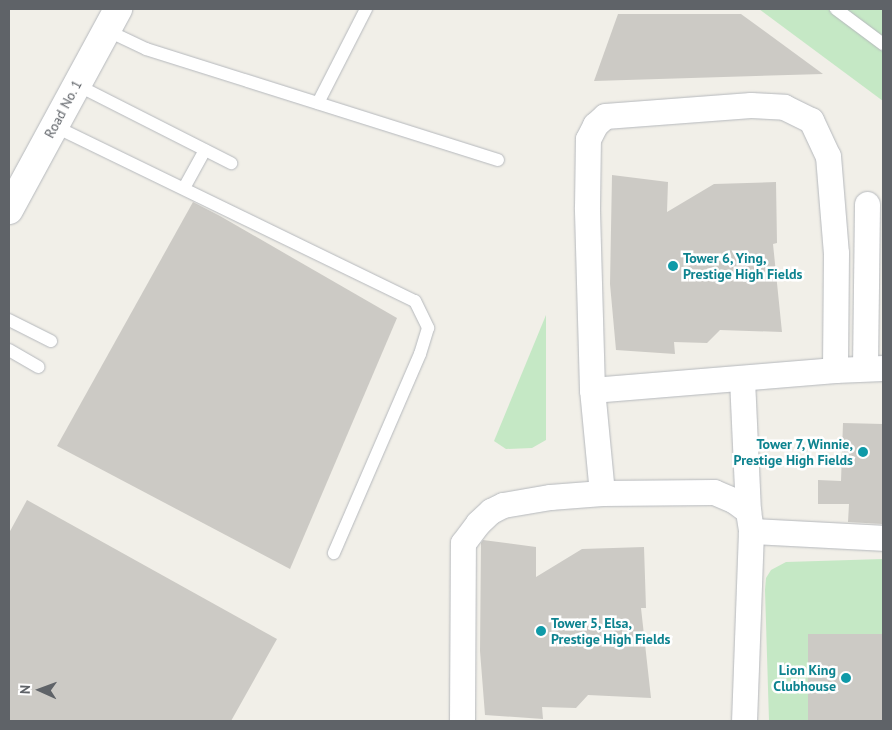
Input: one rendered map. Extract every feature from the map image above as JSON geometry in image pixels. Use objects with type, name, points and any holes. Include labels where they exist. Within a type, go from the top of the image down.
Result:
[{"type":"street","name":"Road No. 1","points":[[9,210],[112,20]]},
{"type":"street","points":[[602,493],[592,390],[587,207],[588,139],[595,125],[605,116],[751,105],[784,107],[811,120],[828,156],[836,253],[835,370]]},
{"type":"street","points":[[592,390],[874,368],[867,204]]},
{"type":"street","points":[[742,379],[749,521],[744,721]]},
{"type":"street","points":[[462,721],[463,543],[478,523],[491,511],[503,505],[550,497],[602,493],[714,492],[733,500],[749,521],[883,538]]},
{"type":"lane","points":[[318,103],[366,9]]},
{"type":"lane","points":[[836,9],[883,44]]},
{"type":"lane","points":[[112,20],[146,49],[498,160]]},
{"type":"lane","points":[[76,85],[231,163]]},
{"type":"lane","points":[[54,126],[415,301],[428,328],[420,354],[334,553]]},
{"type":"lane","points":[[184,188],[205,150]]},
{"type":"lane","points":[[9,320],[51,341]]},
{"type":"lane","points":[[9,350],[39,367]]},
{"type":"green space","points":[[759,9],[883,9],[883,101]]},
{"type":"green space","points":[[546,315],[546,440],[532,448],[506,449],[494,441]]},
{"type":"green space","points":[[883,559],[883,721],[769,721],[765,590],[766,578],[771,570],[786,562]]},
{"type":"building","points":[[618,14],[741,14],[823,74],[594,81]]},
{"type":"building","name":"Tower 6, Ying, Prestige High Fields","points":[[612,175],[668,182],[667,212],[714,184],[776,182],[777,243],[773,244],[782,332],[720,330],[707,343],[674,342],[675,354],[616,350],[610,284]]},
{"type":"building","points":[[193,202],[397,318],[290,569],[57,446]]},
{"type":"building","name":"Tower 7, Winnie, Prestige High Fields","points":[[843,423],[883,424],[883,524],[848,522],[849,504],[818,504],[818,480],[841,481]]},
{"type":"building","points":[[27,500],[277,639],[231,721],[9,721],[9,533]]},
{"type":"building","name":"Tower 5, Elsa, Prestige High Fields","points":[[483,540],[536,547],[536,577],[582,549],[644,547],[646,608],[641,608],[651,698],[588,695],[576,708],[542,707],[543,719],[485,715],[480,651],[481,543]]},
{"type":"building","name":"Lion King Clubhouse","points":[[808,634],[883,634],[883,721],[808,721]]},
{"type":"place","name":"Tower 6, Ying, Prestige High Fields","points":[[673,266]]},
{"type":"place","name":"Tower 7, Winnie, Prestige High Fields","points":[[863,452]]},
{"type":"place","name":"Tower 5, Elsa, Prestige High Fields","points":[[541,631]]},
{"type":"place","name":"Lion King Clubhouse","points":[[846,678]]}]
